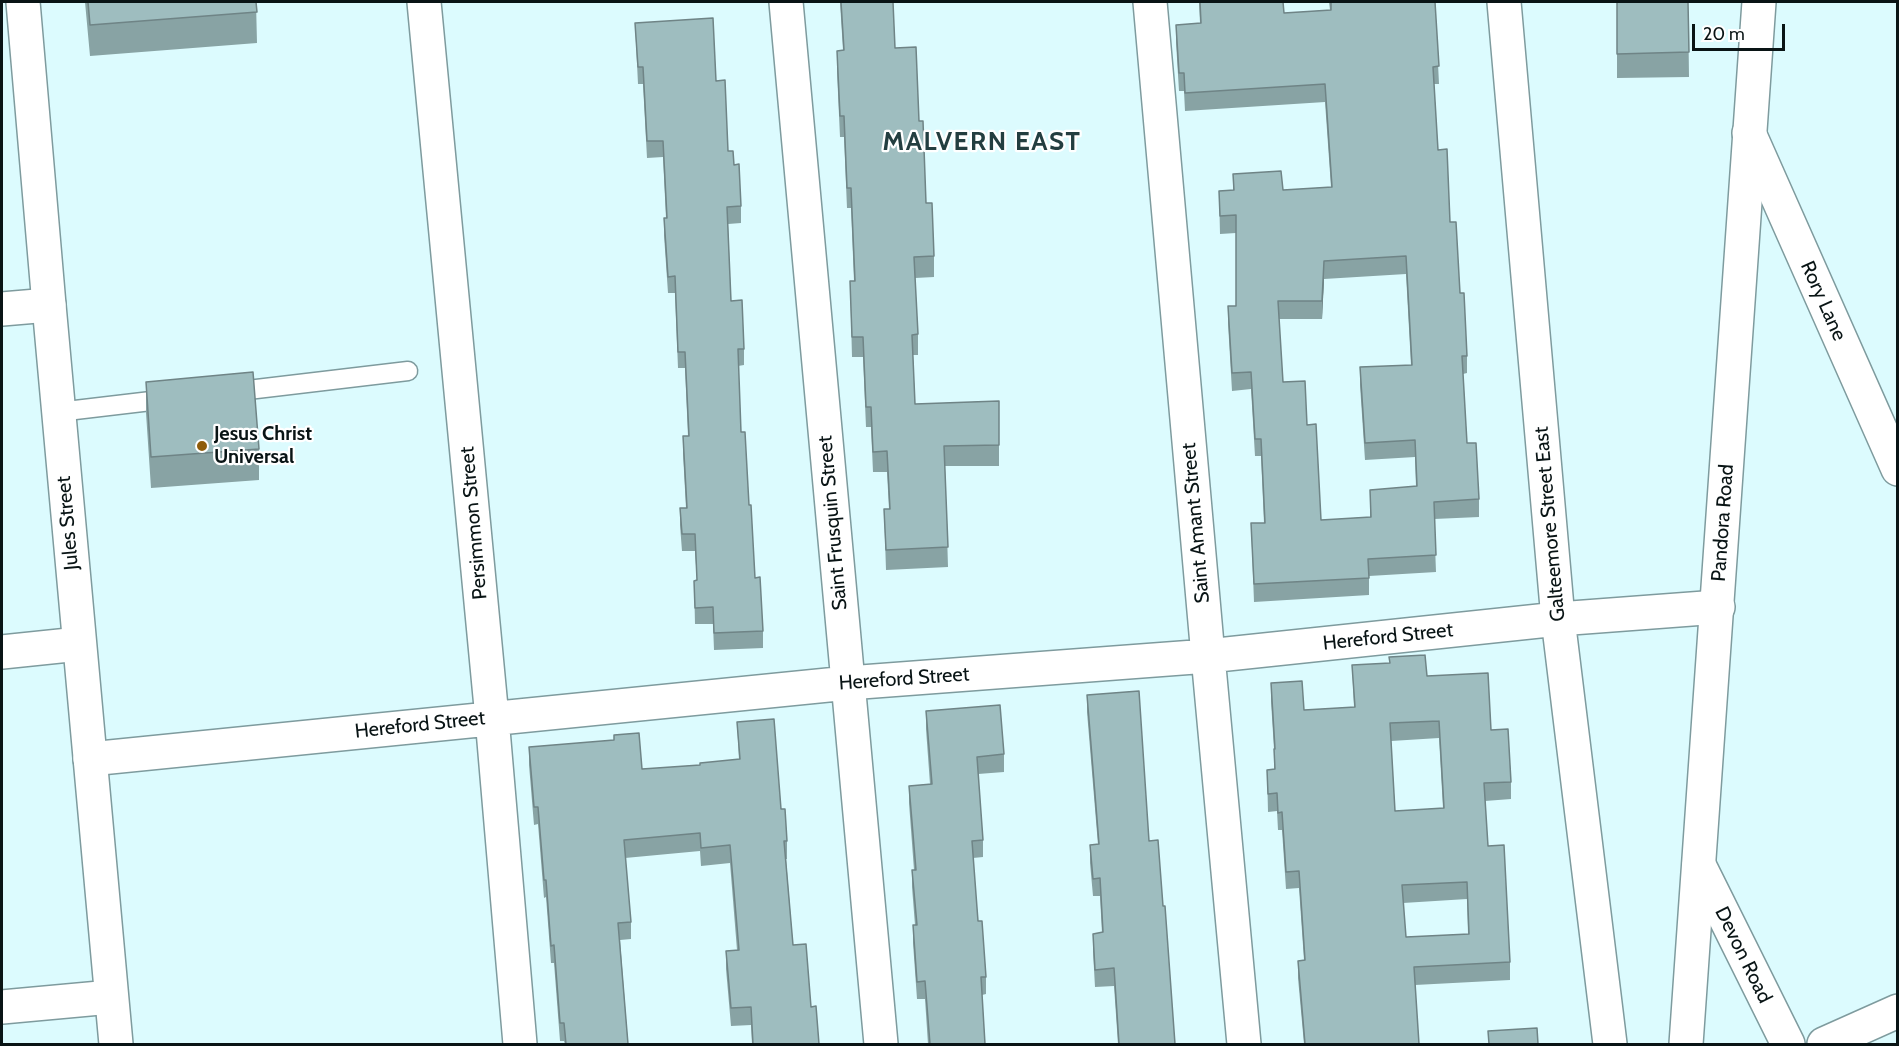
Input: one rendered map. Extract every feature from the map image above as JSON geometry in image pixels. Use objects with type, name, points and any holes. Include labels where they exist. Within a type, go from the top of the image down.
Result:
[{"type":"street","name":"Jules Street","points":[[23,2],[116,1044]]},
{"type":"street","name":"Persimmon Street","points":[[424,2],[492,718],[520,1044]]},
{"type":"street","name":"Saint Frusquin Street","points":[[786,2],[881,1044]]},
{"type":"street","name":"Saint Amant Street","points":[[1150,2],[1244,1044]]},
{"type":"street","name":"Galteemore Street East","points":[[1504,2],[1558,620],[1610,1044]]},
{"type":"street","name":"Pandora Road","points":[[1686,1044],[1759,2]]},
{"type":"street","name":"Rory Lane","points":[[1749,133],[1898,469]]},
{"type":"street","points":[[2,309],[49,305]]},
{"type":"street","name":"Hereford Street","points":[[90,759],[848,683],[1208,656],[1558,620],[1718,607]]},
{"type":"street","points":[[2,652],[79,644]]},
{"type":"street","name":"Devon Road","points":[[1699,865],[1788,1044]]},
{"type":"street","points":[[2,1006],[111,997]]},
{"type":"street","points":[[1824,1044],[1898,1011]]},
{"type":"lane","points":[[211,394],[408,370]]},
{"type":"lane","points":[[58,412],[188,397]]},
{"type":"building","points":[[88,2],[256,2],[257,12],[90,25]]},
{"type":"building","points":[[841,2],[893,2],[895,48],[916,47],[919,121],[923,121],[926,203],[932,203],[934,256],[914,257],[918,334],[912,335],[915,404],[999,401],[999,445],[944,446],[948,547],[886,550],[884,509],[890,509],[887,451],[873,452],[871,407],[866,407],[863,337],[852,337],[850,281],[855,281],[851,188],[847,188],[844,116],[840,116],[837,51],[844,50]]},
{"type":"building","points":[[1200,2],[1283,2],[1284,13],[1331,10],[1331,2],[1435,2],[1439,66],[1433,67],[1438,150],[1447,149],[1450,222],[1456,222],[1460,293],[1464,293],[1467,356],[1462,356],[1467,443],[1476,443],[1479,499],[1434,502],[1436,555],[1368,559],[1369,578],[1254,584],[1251,523],[1265,523],[1261,439],[1255,439],[1251,372],[1232,373],[1228,306],[1236,306],[1236,215],[1220,216],[1219,191],[1234,190],[1233,174],[1281,171],[1283,190],[1332,187],[1325,84],[1185,93],[1184,73],[1179,73],[1176,25],[1201,23]],"holes":[[[1406,256],[1412,365],[1360,367],[1365,443],[1415,440],[1417,486],[1370,490],[1371,517],[1321,520],[1316,424],[1307,425],[1305,381],[1283,382],[1278,301],[1322,301],[1324,261]]]},
{"type":"building","points":[[1617,2],[1688,2],[1689,52],[1617,54]]},
{"type":"building","points":[[713,18],[716,81],[725,80],[728,151],[733,151],[734,165],[739,164],[741,206],[727,207],[731,301],[742,300],[744,349],[738,349],[741,432],[745,432],[755,578],[760,577],[763,631],[714,633],[713,607],[695,608],[694,581],[697,580],[695,534],[682,534],[680,508],[687,508],[683,436],[689,436],[685,352],[678,352],[675,276],[668,277],[664,218],[667,218],[663,141],[647,141],[643,67],[638,67],[635,23]]},
{"type":"building","points":[[253,372],[259,449],[151,457],[146,382]]},
{"type":"building","points":[[1425,655],[1427,676],[1488,673],[1491,730],[1508,729],[1511,782],[1484,783],[1488,846],[1504,845],[1510,962],[1414,967],[1419,1044],[1305,1044],[1298,961],[1305,960],[1299,871],[1286,872],[1282,812],[1278,813],[1277,793],[1268,794],[1267,770],[1275,769],[1271,683],[1302,681],[1304,710],[1355,707],[1352,665],[1390,663],[1389,657]],"holes":[[[1439,721],[1444,808],[1395,811],[1390,723]],[[1467,882],[1469,934],[1406,937],[1402,885]]]},
{"type":"building","points":[[1139,691],[1149,841],[1158,840],[1175,1044],[1119,1044],[1114,968],[1095,970],[1093,934],[1103,932],[1100,878],[1093,879],[1090,845],[1099,844],[1087,695]]},
{"type":"building","points":[[1000,705],[1004,754],[977,757],[983,840],[972,841],[978,921],[982,921],[986,977],[981,977],[985,1044],[930,1044],[925,981],[917,982],[913,925],[917,925],[912,870],[916,870],[909,786],[932,784],[926,711]]},
{"type":"building","points":[[774,719],[781,809],[785,809],[787,841],[784,841],[793,945],[806,944],[811,1007],[816,1006],[819,1044],[753,1044],[751,1007],[731,1008],[726,951],[739,950],[730,845],[701,848],[700,833],[624,840],[631,922],[618,923],[628,1044],[566,1044],[564,1023],[560,1023],[554,945],[551,946],[538,807],[534,807],[529,747],[614,740],[614,735],[639,733],[642,769],[700,765],[700,763],[740,759],[737,722]]},
{"type":"building","points":[[1537,1028],[1538,1044],[1489,1044],[1488,1031]]},
{"type":"place","name":"Jesus Christ Universal","points":[[202,446]]},
{"type":"district","name":"MALVERN EAST","points":[[982,142]]}]
